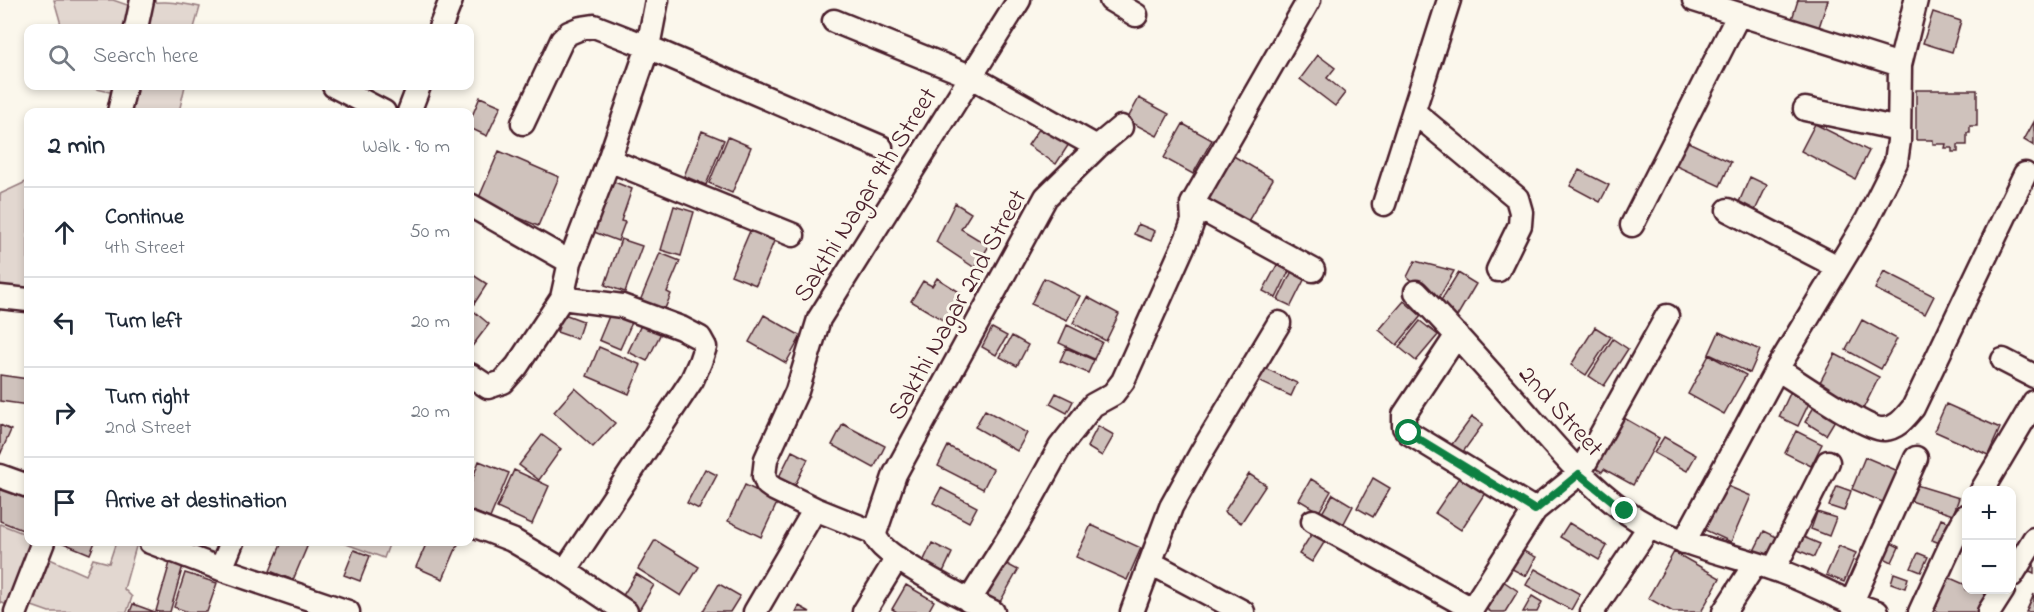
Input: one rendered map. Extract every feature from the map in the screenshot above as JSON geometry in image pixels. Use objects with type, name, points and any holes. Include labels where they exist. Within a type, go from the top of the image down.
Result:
[{"type":"street","points":[[137,24],[142,0]]},
{"type":"street","points":[[442,24],[451,0]]},
{"type":"street","points":[[474,378],[488,387],[503,382],[517,366],[562,298],[570,262],[648,48],[657,0]]},
{"type":"street","name":"Sakthi Nagar 9th Street","points":[[875,532],[815,509],[767,484],[764,476],[766,459],[797,391],[819,319],[1019,0]]},
{"type":"street","points":[[1111,0],[1136,15]]},
{"type":"street","points":[[969,601],[1018,523],[1060,447],[1093,405],[1113,394],[1123,381],[1187,238],[1193,221],[1192,204],[1309,0]]},
{"type":"street","points":[[1384,204],[1449,0]]},
{"type":"street","points":[[1694,0],[1900,65]]},
{"type":"street","points":[[1684,542],[1778,369],[1867,220],[1896,162],[1900,65],[1916,0]]},
{"type":"street","points":[[1632,225],[1739,14]]},
{"type":"street","points":[[834,21],[970,76],[1097,147]]},
{"type":"street","points":[[523,123],[562,40],[569,33],[594,26],[880,147]]},
{"type":"street","points":[[120,108],[124,90]]},
{"type":"street","points":[[342,90],[376,108]]},
{"type":"street","points":[[411,108],[417,90]]},
{"type":"street","points":[[1805,109],[1899,129]]},
{"type":"street","points":[[1414,112],[1517,198],[1521,212],[1520,225],[1498,270]]},
{"type":"street","name":"Sakthi Nagar 2nd Street","points":[[875,532],[895,474],[1046,197],[1121,127]]},
{"type":"street","points":[[609,160],[793,235]]},
{"type":"street","points":[[1778,369],[1861,422],[1882,430],[1898,425],[1913,408],[2025,174]]},
{"type":"street","points":[[1192,204],[1313,270]]},
{"type":"street","points":[[474,208],[570,262]]},
{"type":"street","points":[[1728,210],[1838,267]]},
{"type":"street","name":"2nd Street","points":[[1416,292],[1457,335],[1579,474],[1648,527],[1684,542],[1765,566],[1851,604],[1877,612]]},
{"type":"street","points":[[0,297],[24,300]]},
{"type":"street","points":[[562,298],[622,306],[681,328],[700,338],[705,347],[692,380],[565,571]]},
{"type":"street","points":[[1313,521],[1471,610],[1535,510],[1579,474],[1667,316]]},
{"type":"street","points":[[1132,612],[1170,507],[1279,323]]},
{"type":"street","points":[[1457,335],[1404,415],[1404,427],[1409,433],[1535,510]]},
{"type":"street","points":[[2003,360],[2034,376]]},
{"type":"street","points":[[1984,486],[2034,402]]},
{"type":"street","points":[[1851,604],[1916,458]]},
{"type":"street","points":[[1724,612],[1765,566],[1828,462]]},
{"type":"street","points":[[0,476],[24,485]]},
{"type":"street","points":[[755,612],[815,509]]},
{"type":"street","points":[[1920,612],[1962,523]]},
{"type":"street","points":[[474,526],[512,540],[565,571],[626,612]]},
{"type":"street","points":[[1592,612],[1648,527]]},
{"type":"street","points":[[875,532],[878,542],[897,558],[969,601],[993,612]]},
{"type":"street","points":[[2016,568],[2034,539]]},
{"type":"street","points":[[16,612],[41,546]]},
{"type":"street","points":[[161,546],[348,612]]},
{"type":"street","points":[[221,569],[230,546]]},
{"type":"street","points":[[864,612],[897,558]]},
{"type":"street","points":[[1151,563],[1243,612]]},
{"type":"street","points":[[1989,612],[2000,594]]},
{"type":"shaded area","points":[[54,0],[113,0],[130,6],[165,2],[200,7],[195,24],[61,24]]},
{"type":"shaded area","points":[[101,90],[184,90],[180,108],[111,108],[114,93]]},
{"type":"shaded area","points":[[24,183],[24,291],[0,288],[0,194]]},
{"type":"shaded area","points":[[0,524],[24,533],[24,546],[32,546],[9,606],[0,602]]},
{"type":"shaded area","points":[[115,546],[136,546],[124,589],[132,597],[127,612],[49,612],[32,606],[50,559],[86,575],[93,559],[109,563]]},
{"type":"shaded area","points":[[352,546],[388,546],[384,558]]},
{"type":"building","points":[[1798,0],[1828,0],[1819,27],[1792,19]]},
{"type":"building","points":[[1933,12],[1961,21],[1952,52],[1923,43]]},
{"type":"building","points":[[1318,55],[1335,68],[1327,78],[1345,93],[1335,106],[1300,79]]},
{"type":"building","points":[[1916,90],[1977,90],[1977,126],[1970,126],[1970,133],[1967,133],[1967,145],[1958,145],[1958,152],[1952,152],[1952,148],[1945,148],[1946,144],[1933,144],[1933,140],[1916,140]]},
{"type":"building","points":[[480,97],[501,106],[487,136],[474,130],[474,111]]},
{"type":"building","points":[[1139,98],[1169,114],[1157,136],[1127,120]]},
{"type":"building","points":[[1044,122],[1071,141],[1056,164],[1028,145]]},
{"type":"building","points":[[2034,122],[2034,146],[2024,140]]},
{"type":"building","points":[[1183,124],[1212,140],[1193,174],[1164,158]]},
{"type":"building","points":[[1815,124],[1869,151],[1855,179],[1801,151]]},
{"type":"building","points":[[702,131],[724,140],[706,185],[684,176]]},
{"type":"building","points":[[728,137],[751,147],[732,193],[709,183]]},
{"type":"building","points":[[1686,141],[1731,162],[1720,186],[1674,165]]},
{"type":"building","points":[[499,151],[559,177],[538,226],[478,200]]},
{"type":"building","points":[[1225,151],[1273,179],[1244,228],[1196,200]]},
{"type":"building","points":[[1579,170],[1609,185],[1600,202],[1570,186]]},
{"type":"building","points":[[1750,177],[1767,185],[1752,217],[1736,209]]},
{"type":"building","points":[[612,181],[632,189],[621,221],[625,222],[618,241],[594,232]]},
{"type":"building","points":[[955,203],[971,213],[961,229],[989,246],[975,268],[936,242]]},
{"type":"building","points":[[674,206],[694,212],[681,256],[661,250]]},
{"type":"building","points":[[753,224],[777,234],[756,285],[731,275]]},
{"type":"building","points":[[1138,224],[1155,231],[1151,241],[1134,234]]},
{"type":"building","points":[[621,239],[642,246],[625,292],[605,285]]},
{"type":"building","points":[[660,253],[680,261],[667,292],[671,294],[664,311],[640,301]]},
{"type":"building","points":[[1415,261],[1454,271],[1436,303],[1407,277]]},
{"type":"building","points":[[1277,265],[1289,271],[1276,298],[1263,291]]},
{"type":"building","points":[[1293,269],[1306,276],[1291,306],[1278,300]]},
{"type":"building","points":[[1884,271],[1934,296],[1925,314],[1875,289]]},
{"type":"building","points":[[1458,273],[1476,284],[1456,318],[1437,307]]},
{"type":"building","points":[[474,276],[487,284],[474,304]]},
{"type":"building","points":[[937,278],[961,293],[956,301],[963,306],[951,325],[911,301],[923,281],[932,286]]},
{"type":"building","points":[[1044,278],[1080,296],[1067,320],[1031,304]]},
{"type":"building","points":[[1087,297],[1119,314],[1106,341],[1073,323]]},
{"type":"building","points":[[1404,301],[1421,316],[1397,345],[1379,330]]},
{"type":"building","points":[[612,309],[634,318],[620,349],[599,340]]},
{"type":"building","points":[[474,311],[489,324],[474,344]]},
{"type":"building","points":[[564,314],[583,321],[577,339],[557,332]]},
{"type":"building","points":[[764,315],[801,336],[786,363],[749,342]]},
{"type":"building","points":[[1862,320],[1897,339],[1881,369],[1846,350]]},
{"type":"building","points":[[643,321],[662,331],[647,361],[628,352]]},
{"type":"building","points":[[1420,321],[1438,335],[1416,361],[1399,347]]},
{"type":"building","points":[[1067,325],[1102,342],[1094,359],[1059,343]]},
{"type":"building","points":[[1595,327],[1611,337],[1586,375],[1571,365]]},
{"type":"building","points":[[992,328],[1007,336],[996,355],[982,347]]},
{"type":"building","points":[[1719,332],[1760,350],[1750,373],[1709,354]]},
{"type":"building","points":[[1012,336],[1028,345],[1017,366],[1000,357]]},
{"type":"building","points":[[1613,339],[1628,349],[1604,386],[1589,376]]},
{"type":"building","points":[[599,347],[641,365],[629,394],[587,376]]},
{"type":"building","points":[[1066,348],[1094,360],[1088,373],[1060,361]]},
{"type":"building","points":[[1835,354],[1879,377],[1863,409],[1818,386]]},
{"type":"building","points":[[1709,355],[1746,375],[1724,414],[1688,394]]},
{"type":"building","points":[[1260,366],[1297,383],[1291,396],[1254,379]]},
{"type":"building","points":[[0,375],[24,378],[24,404],[0,401]]},
{"type":"building","points":[[575,388],[615,423],[593,447],[554,412]]},
{"type":"building","points":[[1792,389],[1811,399],[1798,426],[1779,417]]},
{"type":"building","points":[[1056,393],[1073,401],[1067,413],[1050,404]]},
{"type":"building","points":[[1817,402],[1838,415],[1826,435],[1805,422]]},
{"type":"building","points":[[1946,404],[2000,428],[1988,455],[1934,431]]},
{"type":"building","points":[[985,410],[1027,433],[1017,451],[975,427]]},
{"type":"building","points":[[1617,414],[1659,438],[1633,485],[1604,469],[1602,472],[1588,464]]},
{"type":"building","points":[[1472,417],[1483,424],[1458,459],[1447,451]]},
{"type":"building","points":[[843,424],[885,446],[874,468],[832,445]]},
{"type":"building","points":[[0,425],[11,430],[0,455]]},
{"type":"building","points":[[1098,426],[1114,435],[1102,456],[1087,447]]},
{"type":"building","points":[[1796,431],[1822,444],[1811,466],[1785,453]]},
{"type":"building","points":[[542,435],[561,449],[539,480],[519,465]]},
{"type":"building","points":[[1664,437],[1696,455],[1687,471],[1654,453]]},
{"type":"building","points":[[948,446],[993,469],[983,489],[938,466]]},
{"type":"building","points":[[792,451],[808,459],[793,489],[777,481]]},
{"type":"building","points":[[1865,457],[1898,471],[1885,503],[1852,489]]},
{"type":"building","points":[[479,461],[509,473],[490,518],[474,512],[474,474]]},
{"type":"building","points":[[705,469],[717,475],[699,509],[687,503]]},
{"type":"building","points":[[514,470],[549,486],[532,524],[497,508]]},
{"type":"building","points":[[1249,474],[1266,485],[1241,523],[1224,512]]},
{"type":"building","points":[[1460,476],[1485,493],[1461,530],[1435,513]]},
{"type":"building","points":[[1373,478],[1390,488],[1373,517],[1357,508]]},
{"type":"building","points":[[1311,479],[1331,491],[1319,512],[1299,500]]},
{"type":"building","points":[[1913,484],[1959,498],[1953,515],[1908,500]]},
{"type":"building","points":[[745,485],[778,501],[761,537],[728,521]]},
{"type":"building","points":[[1725,485],[1751,496],[1731,542],[1705,530]]},
{"type":"building","points":[[1837,486],[1851,491],[1844,511],[1829,506]]},
{"type":"building","points":[[0,488],[24,497],[24,531],[0,521]]},
{"type":"building","points":[[941,488],[977,507],[969,522],[933,503]]},
{"type":"building","points":[[1333,494],[1353,506],[1343,525],[1322,513]]},
{"type":"building","points":[[1817,512],[1836,518],[1829,536],[1811,529]]},
{"type":"building","points":[[1941,519],[1951,523],[1942,544],[1932,540]]},
{"type":"building","points":[[1569,523],[1607,546],[1599,560],[1560,537]]},
{"type":"building","points":[[1091,525],[1141,548],[1127,580],[1076,557]]},
{"type":"building","points":[[1314,530],[1327,538],[1312,562],[1299,554]]},
{"type":"building","points":[[1764,531],[1781,539],[1771,559],[1754,551]]},
{"type":"building","points":[[1796,534],[1820,544],[1814,557],[1791,547]]},
{"type":"building","points":[[655,540],[699,567],[681,596],[638,569]]},
{"type":"building","points":[[1889,542],[1899,547],[1892,562],[1882,557]]},
{"type":"building","points":[[932,543],[952,553],[943,572],[923,562]]},
{"type":"building","points":[[71,546],[93,546],[90,554]]},
{"type":"building","points":[[280,546],[307,546],[293,580],[270,571]]},
{"type":"building","points":[[425,546],[457,546],[443,579],[416,567]]},
{"type":"building","points":[[1839,546],[1856,553],[1844,582],[1826,575]]},
{"type":"building","points":[[1517,548],[1536,557],[1526,576],[1508,567]]},
{"type":"building","points":[[354,550],[370,556],[360,581],[344,575]]},
{"type":"building","points":[[2034,550],[2034,573],[2023,568]]},
{"type":"building","points":[[1674,552],[1720,578],[1701,612],[1673,612],[1648,598]]},
{"type":"building","points":[[1918,553],[1928,557],[1921,572],[1911,568]]},
{"type":"building","points":[[171,559],[184,562],[170,612],[159,612],[156,611]]},
{"type":"building","points":[[1001,561],[1018,570],[1000,602],[983,593]]},
{"type":"building","points":[[1535,569],[1580,594],[1571,610],[1526,585]]},
{"type":"building","points":[[185,573],[217,583],[207,612],[188,612],[174,607]]},
{"type":"building","points":[[1894,573],[1908,578],[1905,588],[1891,583]]},
{"type":"building","points":[[636,574],[654,585],[638,612],[619,602]]},
{"type":"building","points":[[1941,574],[1962,583],[1962,594],[1988,595],[1981,612],[1939,612],[1927,607]]},
{"type":"building","points":[[1500,579],[1518,591],[1505,612],[1491,612],[1483,607]]},
{"type":"building","points":[[719,584],[740,596],[730,612],[703,611]]},
{"type":"building","points":[[906,585],[934,601],[928,612],[897,612],[892,609]]},
{"type":"building","points":[[2034,594],[2034,612],[2026,612]]},
{"type":"building","points":[[1532,596],[1542,602],[1537,612],[1523,612]]},
{"type":"building","points":[[133,604],[155,612],[130,612]]},
{"type":"building","points":[[799,606],[810,612],[796,612]]},
{"type":"route","points":[[1409,433],[1535,510],[1579,474],[1625,511]]}]
